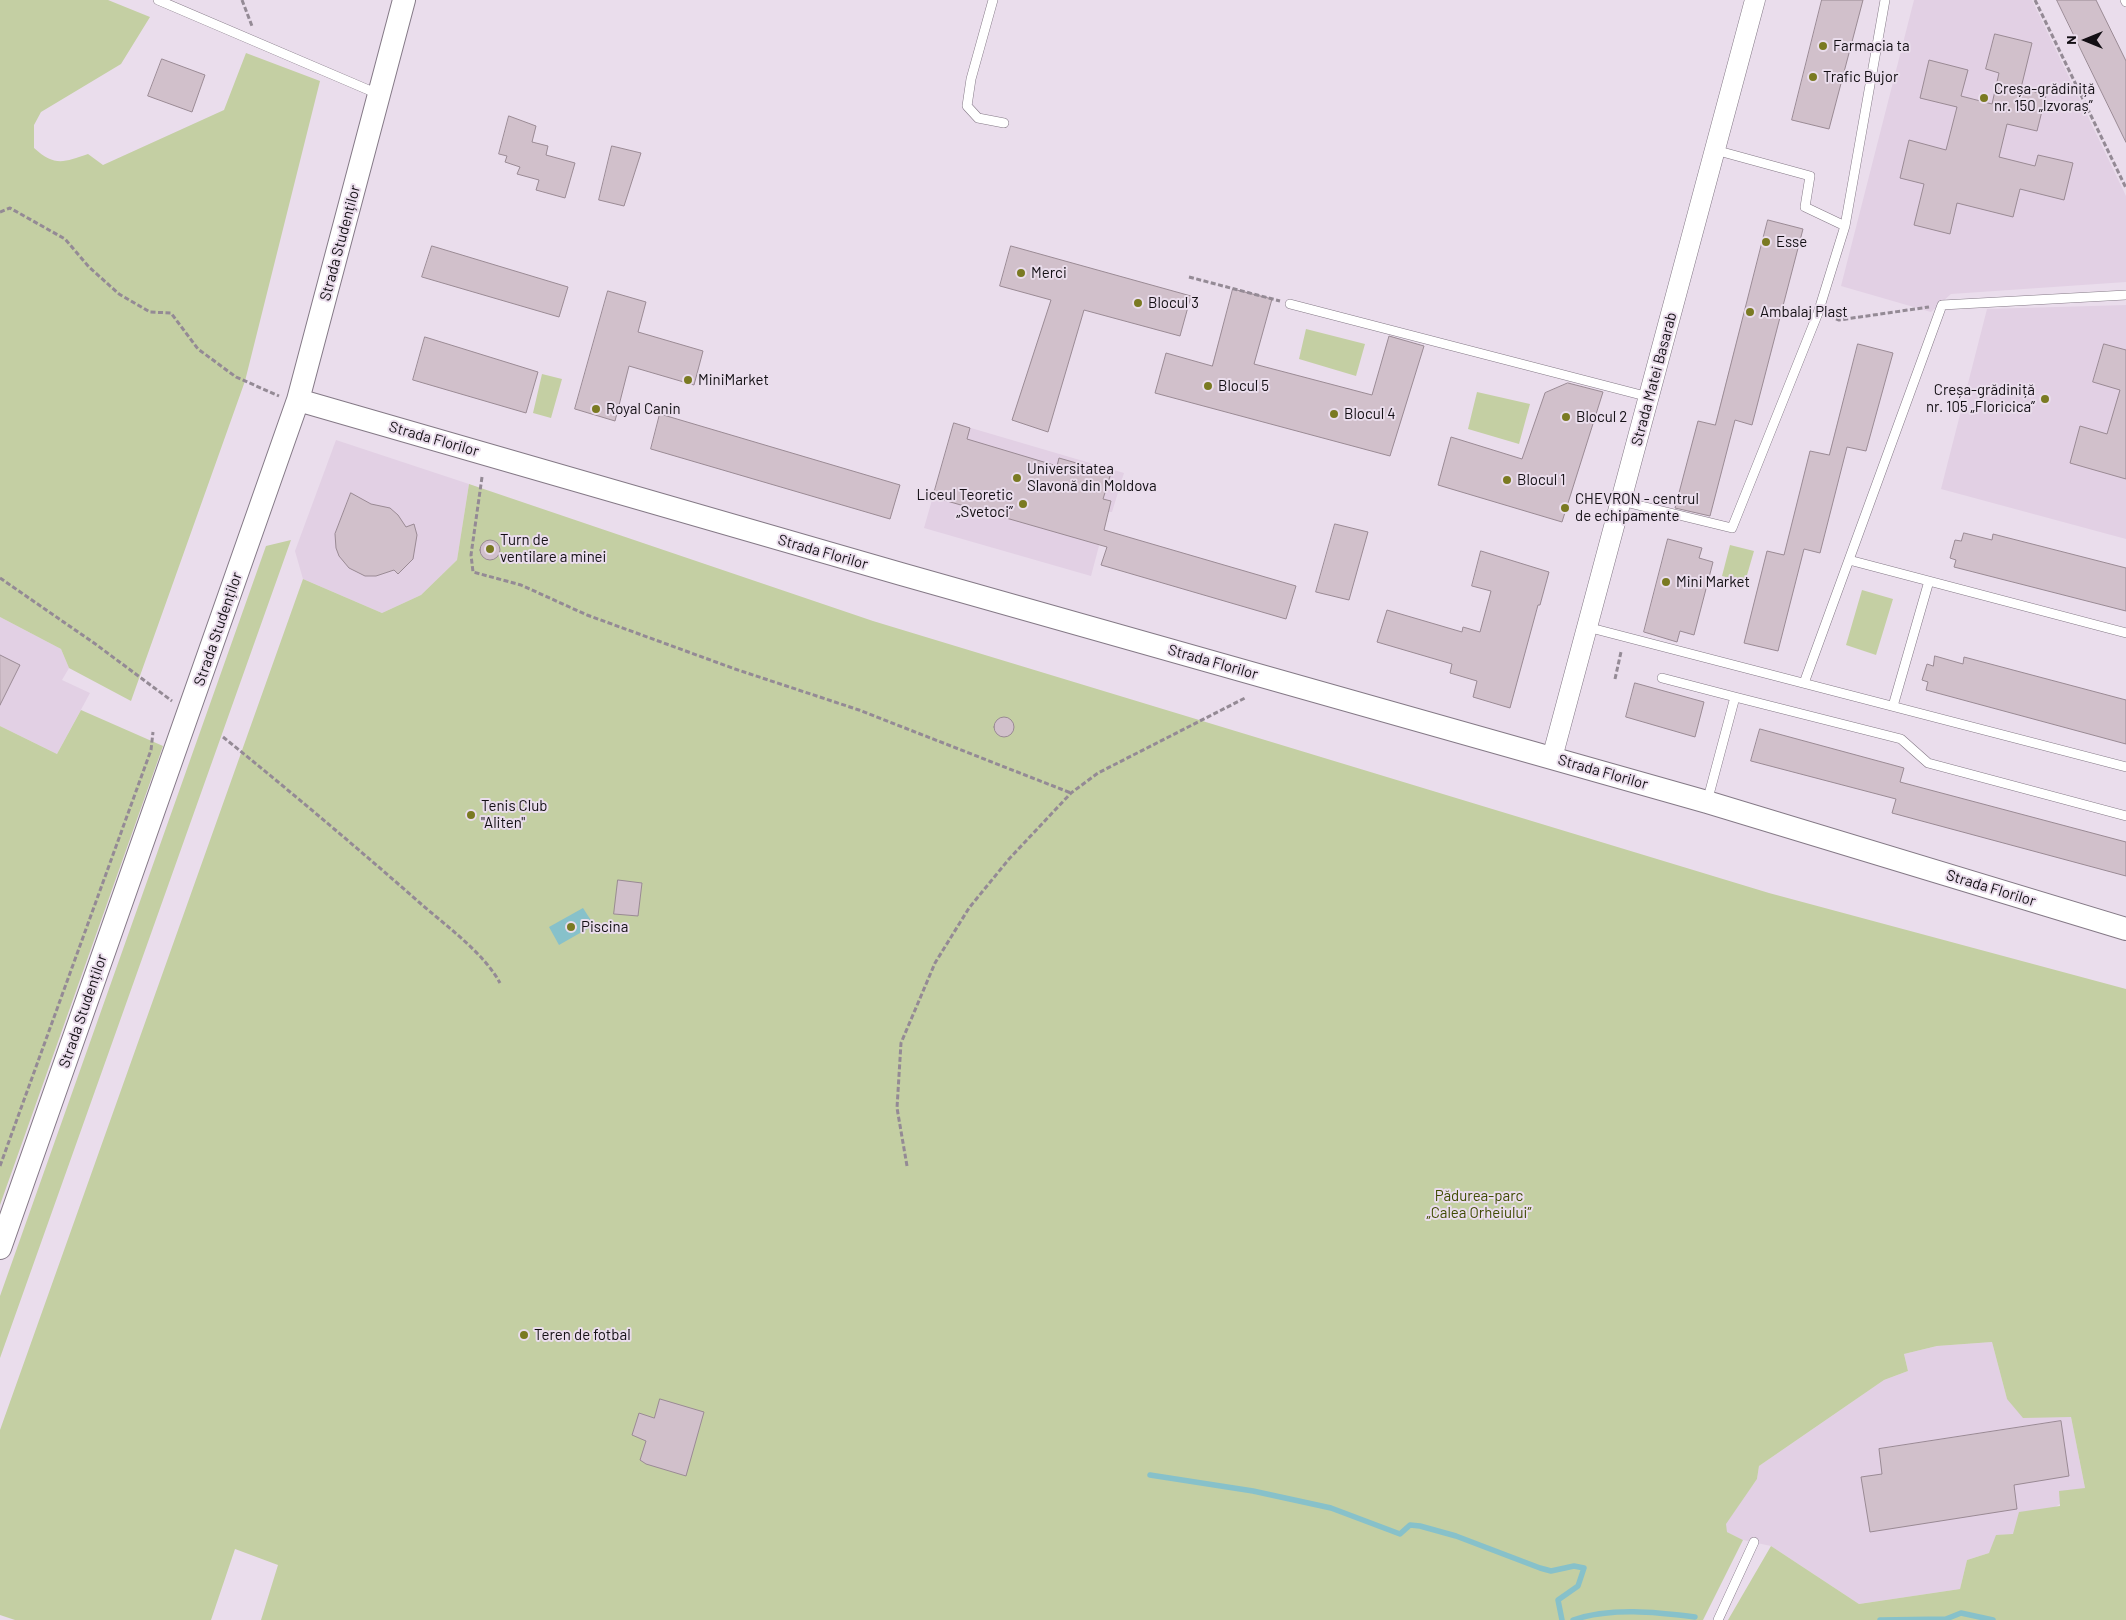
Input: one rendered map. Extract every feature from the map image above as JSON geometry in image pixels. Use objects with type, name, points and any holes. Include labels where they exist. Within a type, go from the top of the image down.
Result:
[{"type":"main road","name":"Strada Studenților","points":[[0,1248],[189,713],[289,398],[379,94],[404,0]]},
{"type":"main road","name":"Strada Florilor","points":[[289,398],[910,577],[1707,802],[2126,929]]},
{"type":"street","name":"Strada Matei Basarab","points":[[1552,758],[1756,0]]},
{"type":"lane","points":[[158,0],[379,94]]},
{"type":"lane","points":[[993,0],[971,78],[967,106],[978,118],[1004,124]]},
{"type":"lane","points":[[1621,501],[1732,528],[1818,313],[1845,226],[1885,0]]},
{"type":"lane","points":[[1715,150],[1810,176],[1805,207],[1845,226]]},
{"type":"lane","points":[[1804,683],[1942,305],[2126,295]]},
{"type":"lane","points":[[1290,304],[1649,397]]},
{"type":"lane","points":[[1849,560],[2126,633]]},
{"type":"lane","points":[[1893,706],[1929,581]]},
{"type":"lane","points":[[1587,627],[2126,768]]},
{"type":"lane","points":[[1662,678],[1901,739],[1928,763],[2126,816]]},
{"type":"lane","points":[[1707,802],[1735,697]]},
{"type":"lane","points":[[1718,1620],[1754,1542]]},
{"type":"path","points":[[242,0],[258,42]]},
{"type":"path","points":[[2035,0],[2126,188]]},
{"type":"path","points":[[0,212],[10,208],[65,239],[89,267],[119,294],[150,312],[171,314],[198,348],[236,377],[289,398]]},
{"type":"path","points":[[1188,277],[1290,304]]},
{"type":"path","points":[[1818,313],[1839,320],[1942,305]]},
{"type":"path","points":[[482,477],[471,555],[473,572],[521,585],[587,615],[735,669],[859,710],[1071,793]]},
{"type":"path","points":[[0,578],[94,642],[189,713]]},
{"type":"path","points":[[1614,679],[1621,652]]},
{"type":"path","points":[[906,1166],[897,1108],[901,1043],[935,963],[969,908],[1003,866],[1071,793],[1098,773],[1245,698]]},
{"type":"path","points":[[0,1166],[151,750],[153,732]]},
{"type":"path","points":[[223,737],[292,793],[449,928],[486,964],[500,983]]},
{"type":"shaded area","name":"Creșa-grădiniță nr. 150 „Izvoraș”","points":[[1914,0],[2032,0],[2126,196],[2126,282],[1951,294],[1931,312],[1841,286]]},
{"type":"shaded area","name":"Creșa-grădiniță nr. 105 „Floricica”","points":[[2126,305],[2126,539],[1941,489],[1987,309]]},
{"type":"shaded area","name":"Liceul Teoretic „Svetoci”","points":[[954,423],[1124,473],[1112,512],[1108,512],[1091,576],[924,528]]},
{"type":"shaded area","points":[[336,440],[469,484],[457,560],[421,595],[382,613],[303,579],[295,551]]},
{"type":"shaded area","points":[[0,617],[61,649],[69,668],[62,680],[90,693],[57,754],[0,726]]},
{"type":"shaded area","points":[[1992,1342],[2007,1399],[2071,1417],[2085,1488],[2013,1534],[1989,1553],[1967,1560],[1960,1589],[1859,1604],[1771,1546],[1743,1540],[1727,1532],[1725,1524],[1757,1479],[1759,1466],[1884,1380],[1908,1371],[1904,1354],[1937,1346]]},
{"type":"green space","points":[[0,0],[108,0],[150,17],[121,64],[41,112],[34,125],[34,148],[41,154],[54,160],[66,161],[88,154],[103,165],[224,110],[246,53],[320,81],[245,381],[131,701],[69,668],[61,649],[0,617]]},
{"type":"green space","points":[[1306,329],[1365,344],[1356,376],[1299,359]]},
{"type":"green space","points":[[542,374],[562,379],[551,418],[533,413]]},
{"type":"green space","points":[[1477,392],[1530,404],[1519,444],[1468,429]]},
{"type":"green space","name":"Pădurea-parc „Calea Orheiului”","points":[[469,484],[873,621],[1769,893],[2126,989],[2126,1620],[1728,1620],[1771,1546],[1859,1604],[1960,1589],[1967,1560],[1989,1553],[1996,1535],[2013,1534],[2019,1512],[2060,1506],[2059,1491],[2085,1488],[2071,1417],[2023,1418],[2007,1399],[1992,1342],[1937,1346],[1904,1354],[1908,1371],[1884,1380],[1759,1466],[1757,1479],[1726,1524],[1727,1532],[1743,1540],[1703,1620],[261,1620],[278,1565],[235,1549],[211,1620],[15,1620],[0,1615],[0,1430],[303,579],[382,613],[421,595],[457,560]]},
{"type":"green space","points":[[291,540],[0,1358],[0,1296],[266,546]]},
{"type":"green space","points":[[1730,545],[1754,551],[1745,582],[1722,576]]},
{"type":"green space","points":[[1862,590],[1893,599],[1876,655],[1846,645]]},
{"type":"green space","points":[[81,710],[163,746],[0,1205],[0,726],[57,754]]},
{"type":"water","name":"Piscina","points":[[583,908],[594,925],[559,945],[549,927]]},
{"type":"building","points":[[1822,0],[1863,0],[1829,129],[1792,120]]},
{"type":"building","points":[[2057,0],[2096,0],[2126,61],[2126,142]]},
{"type":"building","points":[[1995,34],[2032,43],[2021,88],[2046,95],[2037,131],[2007,124],[1999,157],[2035,166],[2038,155],[2073,163],[2064,200],[2020,189],[2013,217],[1957,203],[1950,234],[1914,225],[1924,184],[1900,178],[1909,140],[1946,150],[1957,107],[1920,98],[1929,60],[1968,70],[1961,96],[1992,104],[1999,73],[1986,69]]},
{"type":"building","points":[[162,59],[205,75],[192,112],[148,96]]},
{"type":"building","points":[[509,116],[536,126],[532,142],[548,146],[546,155],[575,163],[565,198],[536,190],[539,180],[517,174],[520,167],[505,162],[507,156],[499,154]]},
{"type":"building","points":[[612,146],[641,153],[624,206],[599,200]]},
{"type":"building","points":[[1768,220],[1803,229],[1752,425],[1735,420],[1710,516],[1675,508],[1698,421],[1715,425]]},
{"type":"building","points":[[432,246],[568,287],[559,317],[422,277]]},
{"type":"building","points":[[1011,246],[1191,296],[1180,336],[1084,310],[1048,432],[1012,420],[1051,300],[1000,286]]},
{"type":"building","points":[[1233,289],[1272,299],[1254,364],[1372,395],[1389,336],[1424,346],[1390,456],[1155,393],[1166,353],[1212,366]]},
{"type":"building","points":[[608,291],[646,302],[638,332],[703,351],[694,385],[629,366],[615,421],[575,409]]},
{"type":"building","points":[[425,337],[538,372],[526,413],[413,380]]},
{"type":"building","points":[[1858,344],[1893,353],[1866,451],[1847,447],[1820,553],[1804,549],[1778,651],[1744,643],[1767,551],[1784,555],[1810,451],[1829,455]]},
{"type":"building","points":[[2104,344],[2126,350],[2126,479],[2070,463],[2080,426],[2107,434],[2120,390],[2093,382]]},
{"type":"building","points":[[1568,383],[1603,392],[1562,522],[1438,485],[1451,437],[1522,459],[1545,393]]},
{"type":"building","points":[[660,414],[900,485],[890,519],[651,449]]},
{"type":"building","name":"Liceul Teoretic „Svetoci”","points":[[954,423],[970,428],[967,439],[1057,466],[1059,458],[1111,473],[1103,499],[1111,501],[1104,530],[1296,586],[1286,619],[1101,565],[1107,547],[933,497]]},
{"type":"building","points":[[351,493],[371,504],[390,508],[398,515],[406,527],[414,524],[417,535],[413,559],[398,574],[394,570],[376,576],[365,576],[349,568],[339,556],[336,548],[335,534]]},
{"type":"building","points":[[1335,524],[1368,532],[1349,600],[1316,592]]},
{"type":"building","points":[[1964,533],[1992,540],[1993,534],[2126,568],[2126,611],[1954,567],[1956,560],[1950,558],[1955,540],[1961,541]]},
{"type":"building","points":[[1668,539],[1702,548],[1699,558],[1713,562],[1694,635],[1680,631],[1677,642],[1644,632]]},
{"type":"building","name":"Turn de ventilare a minei","points":[[490,540],[497,543],[500,550],[497,557],[490,560],[483,557],[480,550],[483,543]]},
{"type":"building","points":[[1481,551],[1549,572],[1510,708],[1473,697],[1477,681],[1450,673],[1452,664],[1377,642],[1387,610],[1462,632],[1463,627],[1480,632],[1491,591],[1472,586]]},
{"type":"building","points":[[0,655],[20,665],[0,705]]},
{"type":"building","points":[[1935,656],[1963,664],[1964,657],[2126,700],[2126,744],[1926,690],[1928,682],[1922,680],[1927,664],[1933,666]]},
{"type":"building","points":[[1635,683],[1704,702],[1695,737],[1626,717]]},
{"type":"building","points":[[1004,717],[1011,720],[1014,727],[1011,734],[1004,737],[997,734],[994,727],[997,720]]},
{"type":"building","points":[[1760,729],[1904,768],[1900,782],[2126,842],[2126,876],[1892,813],[1896,799],[1751,761]]},
{"type":"building","points":[[618,880],[642,883],[638,916],[614,914]]},
{"type":"building","points":[[660,1399],[704,1412],[686,1476],[646,1464],[640,1460],[646,1441],[632,1435],[639,1413],[654,1418]]},
{"type":"building","points":[[2061,1421],[2069,1476],[2014,1485],[2017,1509],[1870,1532],[1861,1477],[1882,1474],[1879,1449]]},
{"type":"waterway","points":[[1150,1475],[1253,1491],[1331,1508],[1400,1534],[1410,1525],[1420,1526],[1456,1536],[1551,1571],[1574,1566],[1584,1568],[1578,1586],[1558,1600],[1562,1620]]},
{"type":"waterway","points":[[1573,1620],[1603,1613],[1618,1612],[1649,1612],[1695,1617]]},
{"type":"waterway","points":[[1880,1620],[1946,1619],[1961,1613],[1993,1620]]},
{"type":"place","name":"Farmacia ta","points":[[1823,46]]},
{"type":"place","name":"Trafic Bujor","points":[[1813,77]]},
{"type":"place","name":"Creșa-grădiniță nr. 150 „Izvoraș”","points":[[1984,98]]},
{"type":"place","name":"Esse","points":[[1766,242]]},
{"type":"place","name":"Merci","points":[[1021,273]]},
{"type":"place","name":"Blocul 3","points":[[1138,303]]},
{"type":"place","name":"Ambalaj Plast","points":[[1750,312]]},
{"type":"place","name":"MiniMarket","points":[[688,380]]},
{"type":"place","name":"Blocul 5","points":[[1208,386]]},
{"type":"place","name":"Creșa-grădiniță nr. 105 „Floricica”","points":[[2045,399]]},
{"type":"place","name":"Royal Canin","points":[[596,409]]},
{"type":"place","name":"Blocul 4","points":[[1334,414]]},
{"type":"place","name":"Blocul 2","points":[[1566,417]]},
{"type":"place","name":"Universitatea Slavonă din Moldova","points":[[1017,478]]},
{"type":"place","name":"Blocul 1","points":[[1507,480]]},
{"type":"place","name":"Liceul Teoretic „Svetoci”","points":[[1023,504]]},
{"type":"place","name":"CHEVRON - centrul de echipamente","points":[[1565,508]]},
{"type":"place","name":"Turn de ventilare a minei","points":[[490,549]]},
{"type":"place","name":"Mini Market","points":[[1666,582]]},
{"type":"place","name":"Tenis Club \"Aliten\"","points":[[471,815]]},
{"type":"place","name":"Piscina","points":[[571,927]]},
{"type":"place","name":"Teren de fotbal","points":[[524,1335]]}]
